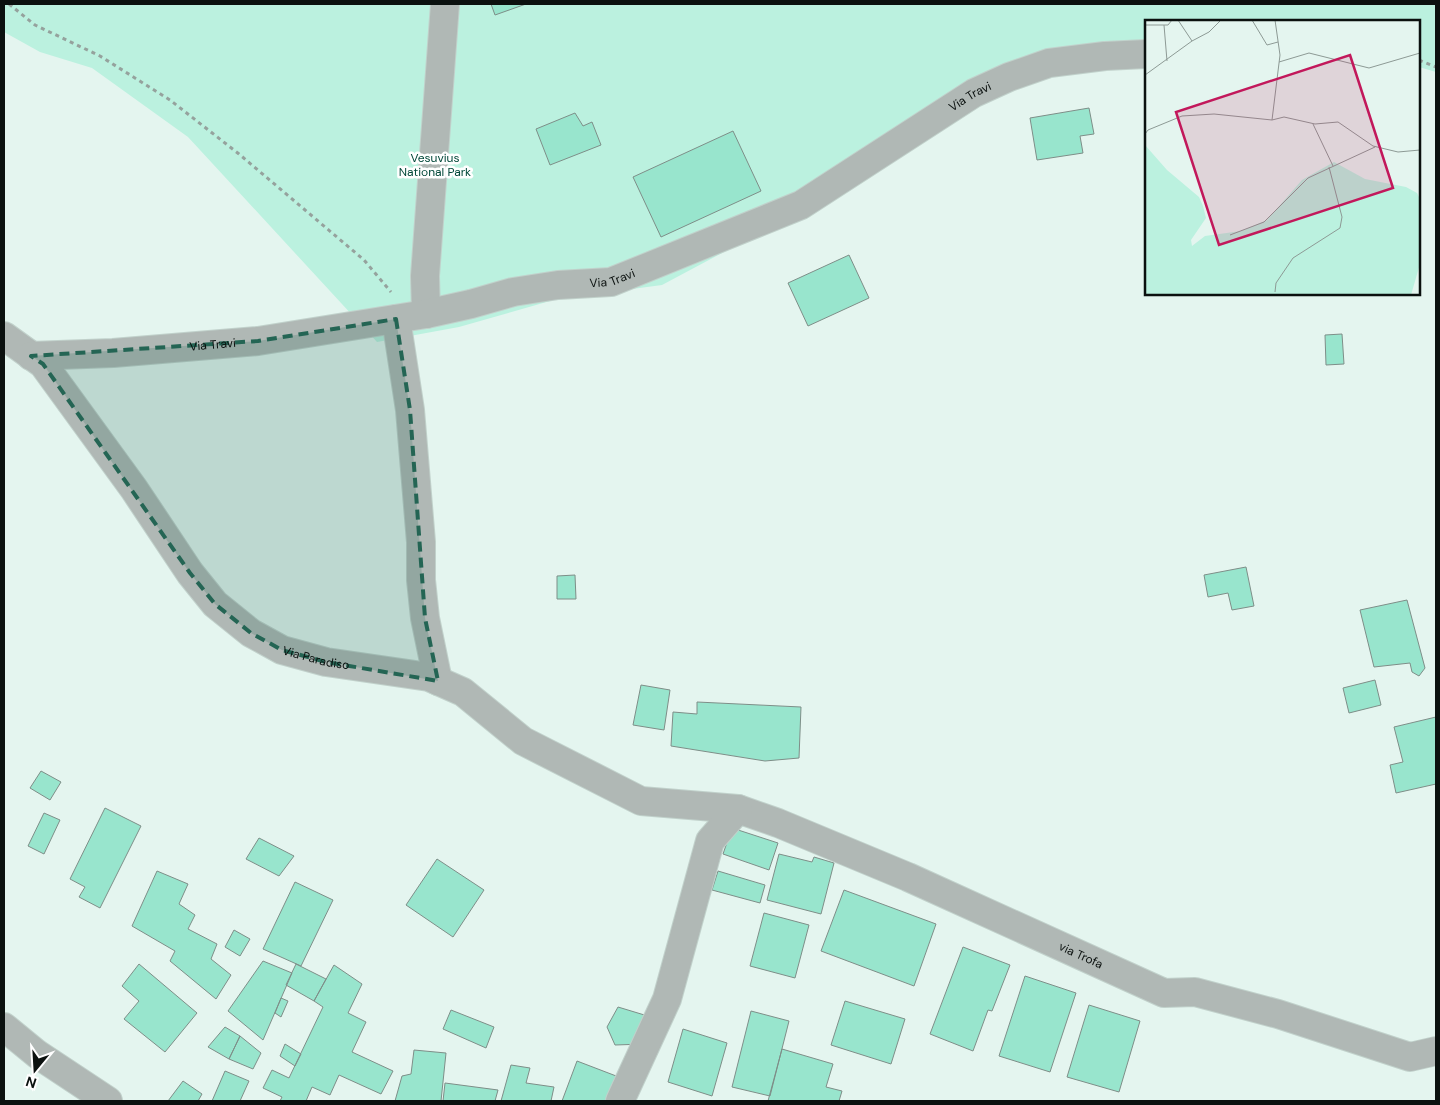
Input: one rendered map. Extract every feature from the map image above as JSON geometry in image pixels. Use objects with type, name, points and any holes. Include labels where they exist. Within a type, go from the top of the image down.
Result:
[{"type":"street","points":[[438,681],[425,618],[410,410],[412,317],[425,276],[445,4]]},
{"type":"street","name":"Via Travi","points":[[31,356],[113,353],[258,341],[412,317],[471,304],[513,292],[558,284],[611,282],[801,205],[974,93],[1009,77],[1049,63],[1105,56],[1145,54]]},
{"type":"street","name":"Via Paradiso","points":[[4,336],[43,364],[134,489],[190,573],[215,604],[251,633],[282,650],[326,662],[429,677],[463,692],[523,741],[640,802],[738,809]]},
{"type":"street","points":[[620,1101],[667,999],[710,841],[738,809]]},
{"type":"street","name":"via Trofa","points":[[738,809],[778,823],[908,877],[1164,993],[1195,992],[1278,1014],[1410,1057],[1436,1051]]},
{"type":"street","points":[[4,1027],[36,1054],[108,1101]]},
{"type":"path","points":[[8,4],[35,24],[100,56],[170,100],[239,154],[364,260],[412,317]]},
{"type":"path","points":[[1420,60],[1436,67]]},
{"type":"highlighted area","points":[[396,319],[410,410],[425,618],[438,681],[326,662],[282,650],[251,633],[215,604],[190,573],[43,364],[31,356],[258,341]]},
{"type":"green space","name":"Vesuvius National Park","points":[[4,4],[1436,4],[1436,72],[1420,67],[1420,20],[1145,20],[1145,57],[1020,68],[842,189],[662,285],[557,299],[459,327],[377,342],[188,137],[92,68],[40,52],[4,32]]},
{"type":"building","points":[[491,4],[526,4],[495,15]]},
{"type":"building","points":[[1089,108],[1094,134],[1080,136],[1083,153],[1037,160],[1030,118]]},
{"type":"building","points":[[575,113],[583,126],[592,122],[601,145],[550,165],[536,129]]},
{"type":"building","points":[[733,131],[761,191],[661,237],[633,177]]},
{"type":"building","points":[[849,255],[869,298],[808,326],[788,283]]},
{"type":"building","points":[[1342,334],[1344,364],[1326,365],[1325,335]]},
{"type":"building","points":[[1246,567],[1254,606],[1232,610],[1228,593],[1208,597],[1204,575]]},
{"type":"building","points":[[575,575],[576,599],[557,599],[557,576]]},
{"type":"building","points":[[1407,600],[1425,668],[1419,676],[1412,672],[1410,663],[1374,667],[1360,610]]},
{"type":"building","points":[[1375,680],[1381,705],[1349,713],[1343,688]]},
{"type":"building","points":[[641,685],[670,690],[664,730],[633,725]]},
{"type":"building","points":[[697,702],[801,707],[799,758],[765,761],[671,746],[673,712],[697,714]]},
{"type":"building","points":[[1436,717],[1436,784],[1396,793],[1390,765],[1403,762],[1394,727]]},
{"type":"building","points":[[41,771],[61,782],[50,800],[30,788]]},
{"type":"building","points":[[105,808],[141,826],[100,908],[79,897],[85,887],[70,879]]},
{"type":"building","points":[[44,813],[60,820],[44,854],[28,846]]},
{"type":"building","points":[[732,828],[778,843],[769,870],[723,854]]},
{"type":"building","points":[[259,838],[294,856],[279,876],[246,859]]},
{"type":"building","points":[[779,854],[812,862],[814,857],[834,863],[821,914],[767,900]]},
{"type":"building","points":[[437,859],[484,890],[453,937],[406,905]]},
{"type":"building","points":[[157,871],[188,884],[179,904],[195,915],[188,929],[217,944],[211,959],[231,975],[216,999],[170,961],[175,951],[132,926]]},
{"type":"building","points":[[718,871],[765,885],[760,903],[712,890]]},
{"type":"building","points":[[295,882],[333,900],[301,966],[263,949]]},
{"type":"building","points":[[844,890],[936,924],[914,986],[821,951]]},
{"type":"building","points":[[764,913],[809,925],[795,978],[750,966]]},
{"type":"building","points":[[234,930],[250,939],[240,956],[225,947]]},
{"type":"building","points":[[963,947],[1010,965],[992,1011],[988,1010],[973,1051],[930,1034]]},
{"type":"building","points":[[263,961],[292,973],[263,1040],[228,1011]]},
{"type":"building","points":[[139,964],[197,1013],[165,1052],[124,1019],[139,1001],[122,986]]},
{"type":"building","points":[[296,964],[326,979],[314,1001],[286,985]]},
{"type":"building","points":[[334,965],[362,984],[348,1013],[366,1022],[352,1052],[393,1071],[381,1094],[339,1075],[330,1095],[312,1087],[306,1101],[280,1101],[282,1097],[263,1088],[272,1070],[289,1078],[323,1007],[314,1001]]},
{"type":"building","points":[[1025,976],[1076,993],[1050,1072],[999,1056]]},
{"type":"building","points":[[281,998],[288,1001],[281,1017],[275,1013]]},
{"type":"building","points":[[845,1001],[905,1019],[891,1064],[831,1045]]},
{"type":"building","points":[[1089,1005],[1140,1021],[1119,1092],[1067,1077]]},
{"type":"building","points":[[618,1007],[651,1017],[645,1044],[615,1045],[607,1027]]},
{"type":"building","points":[[451,1010],[494,1027],[486,1048],[443,1029]]},
{"type":"building","points":[[751,1011],[789,1021],[770,1096],[732,1087]]},
{"type":"building","points":[[225,1027],[240,1036],[229,1059],[208,1047]]},
{"type":"building","points":[[683,1029],[727,1043],[712,1096],[668,1082]]},
{"type":"building","points":[[240,1036],[261,1053],[253,1069],[229,1059]]},
{"type":"building","points":[[285,1044],[301,1054],[295,1066],[280,1056]]},
{"type":"building","points":[[782,1049],[833,1064],[826,1087],[842,1091],[839,1101],[768,1101]]},
{"type":"building","points":[[414,1050],[446,1053],[441,1101],[395,1101],[402,1076],[411,1074]]},
{"type":"building","points":[[577,1061],[624,1079],[612,1101],[562,1101]]},
{"type":"building","points":[[511,1065],[530,1068],[526,1083],[554,1087],[551,1101],[501,1101]]},
{"type":"building","points":[[225,1071],[249,1081],[240,1101],[212,1101]]},
{"type":"building","points":[[183,1081],[202,1094],[198,1101],[168,1101]]},
{"type":"building","points":[[445,1083],[498,1090],[495,1101],[443,1101]]}]
